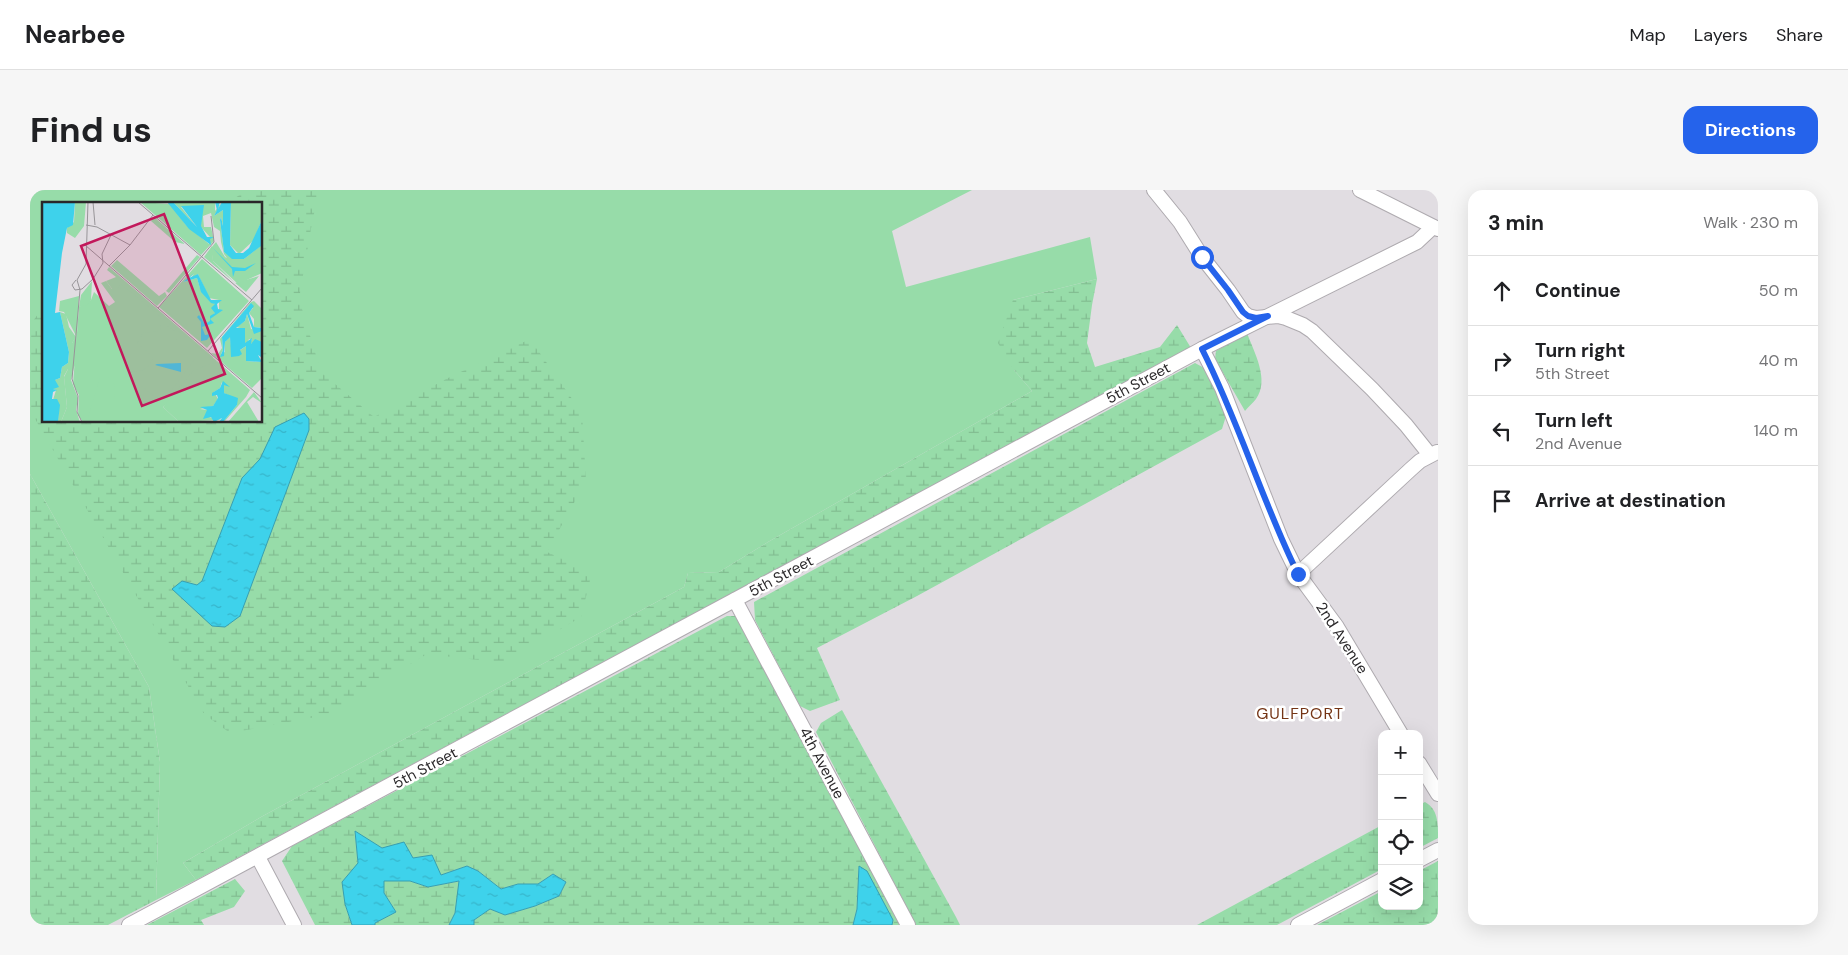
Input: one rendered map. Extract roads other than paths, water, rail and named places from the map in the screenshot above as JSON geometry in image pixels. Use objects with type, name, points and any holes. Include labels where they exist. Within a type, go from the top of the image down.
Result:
[{"type":"street","points":[[1154,190],[1180,222],[1202,257],[1243,312],[1248,316],[1256,318],[1278,316],[1295,320],[1312,331],[1434,453],[1404,474],[1298,574]]},
{"type":"street","points":[[1360,190],[1435,228]]},
{"type":"street","name":"5th Street","points":[[129,925],[1202,349],[1417,242],[1435,228]]},
{"type":"street","name":"2nd Avenue","points":[[1202,349],[1222,388],[1281,539],[1298,574],[1337,627],[1400,730]]},
{"type":"street","name":"4th Avenue","points":[[735,600],[908,925]]},
{"type":"street","points":[[1423,770],[1438,794]]},
{"type":"street","points":[[1423,858],[1438,850]]},
{"type":"street","points":[[258,857],[294,925]]},
{"type":"street","points":[[1298,925],[1378,882]]},
{"type":"water","points":[[304,413],[309,419],[309,430],[240,616],[225,627],[212,626],[172,589],[182,581],[197,585],[202,581],[242,478],[260,459],[275,427]]},
{"type":"water","points":[[355,831],[382,848],[404,842],[413,858],[432,855],[441,875],[467,866],[478,871],[501,889],[518,884],[538,884],[553,874],[566,882],[559,896],[535,906],[505,915],[490,909],[474,920],[474,925],[449,925],[455,913],[459,881],[428,887],[410,881],[384,881],[384,893],[396,912],[375,923],[375,925],[352,925],[345,904],[342,882],[358,863]]},
{"type":"water","points":[[859,866],[867,871],[893,920],[892,925],[853,925],[857,909]]},
{"type":"district","name":"GULFPORT","points":[[1300,713]]}]
